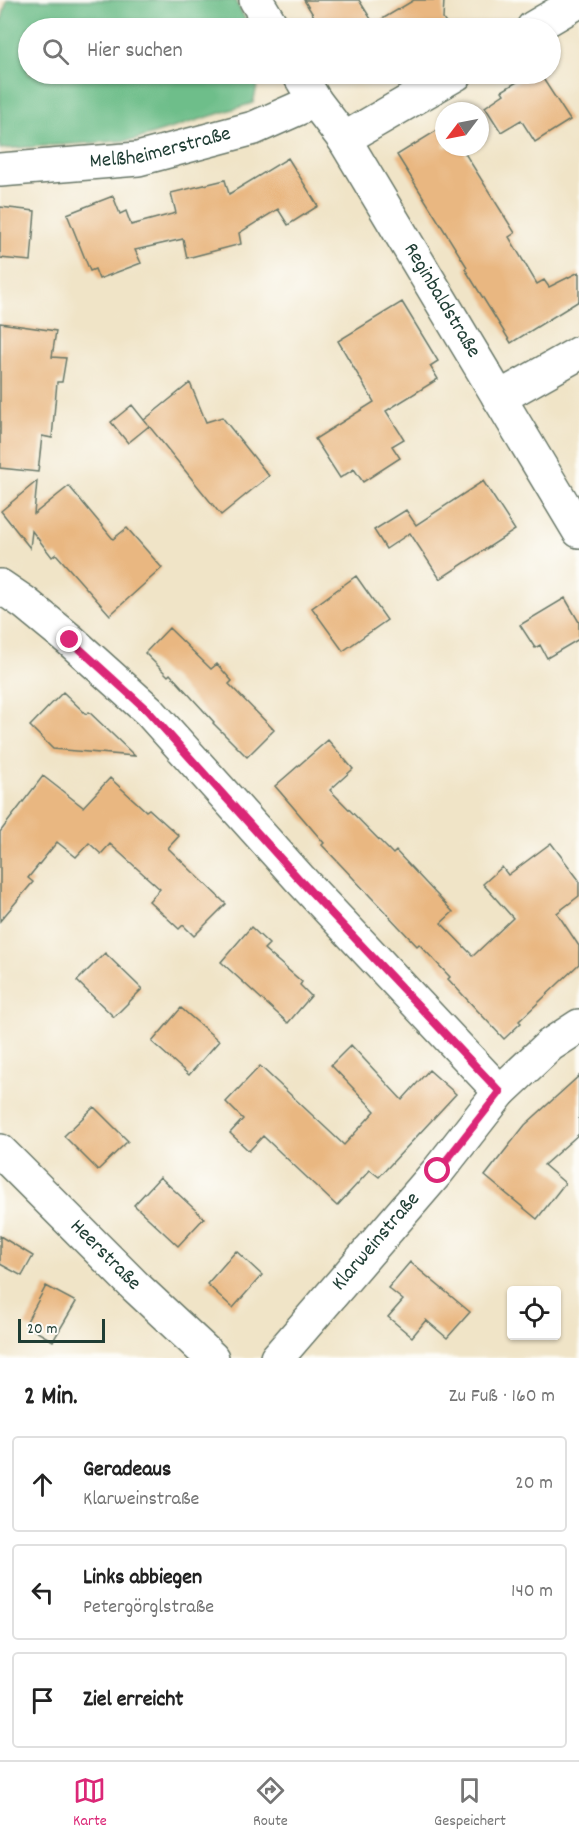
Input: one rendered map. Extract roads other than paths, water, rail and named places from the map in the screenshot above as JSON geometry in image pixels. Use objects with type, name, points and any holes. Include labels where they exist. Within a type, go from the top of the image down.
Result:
[{"type":"street","points":[[256,0],[267,18]]},
{"type":"street","points":[[551,18],[579,2]]},
{"type":"street","points":[[344,139],[439,84]]},
{"type":"street","name":"Reginbaldstraße","points":[[307,87],[344,139],[579,531]]},
{"type":"street","name":"Melßheimerstraße","points":[[0,170],[138,159],[254,128],[307,87]]},
{"type":"street","points":[[499,398],[579,353]]},
{"type":"street","points":[[0,586],[25,603],[70,640],[148,711],[298,878],[500,1092]]},
{"type":"street","name":"Klarweinstraße","points":[[277,1358],[438,1171],[500,1092],[550,1045],[579,1026]]},
{"type":"street","name":"Heerstraße","points":[[0,1150],[136,1287],[212,1358]]}]
